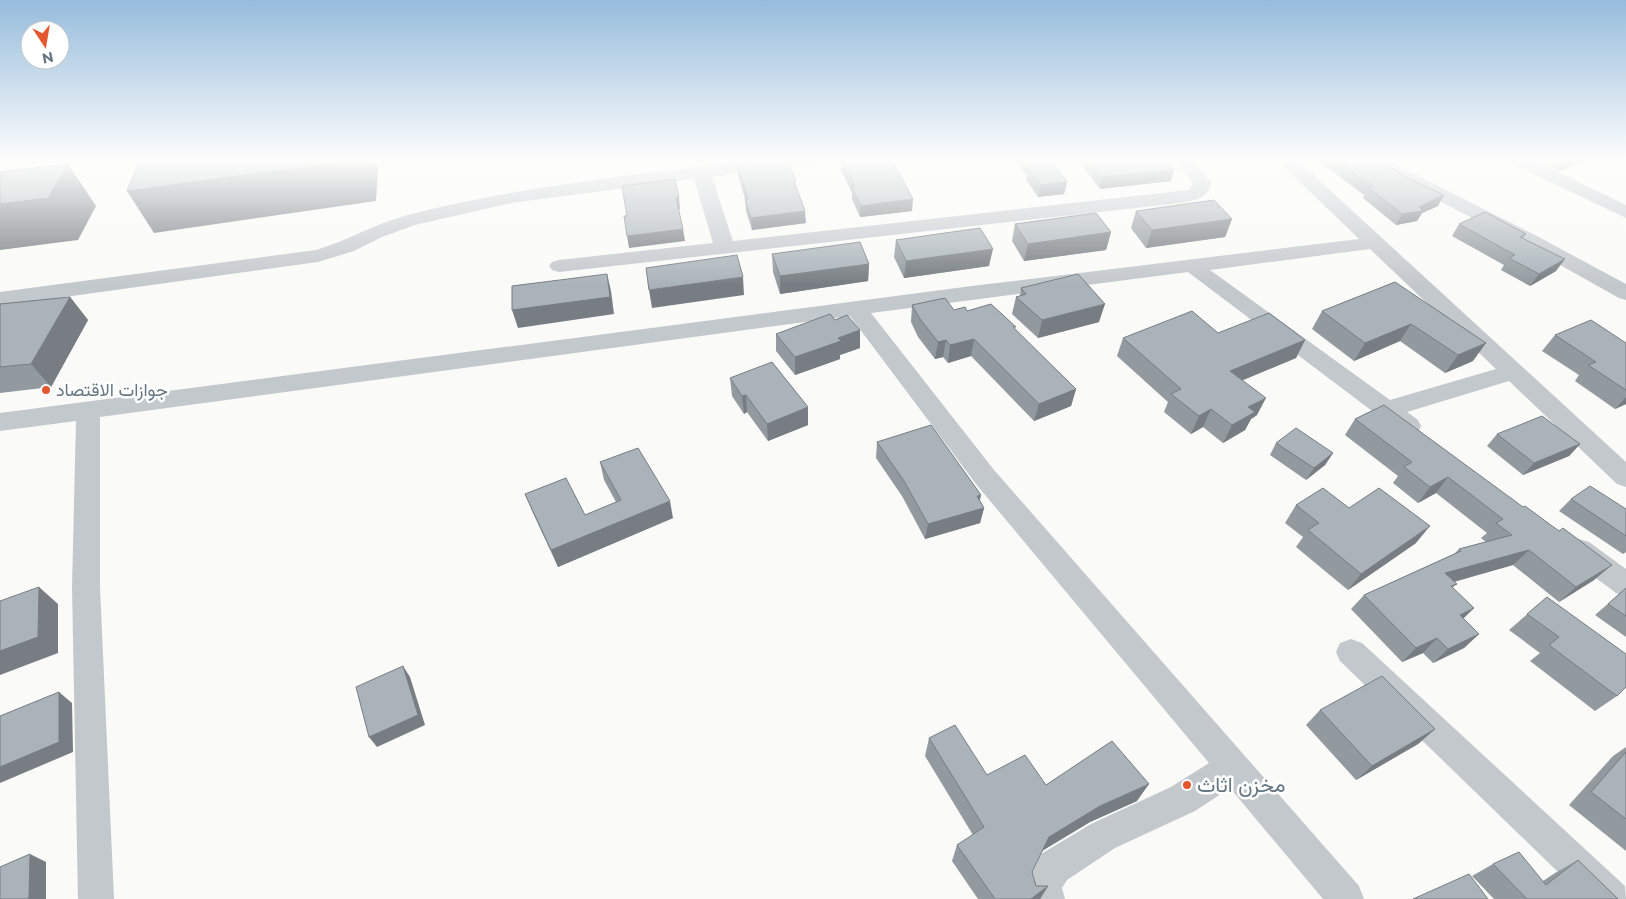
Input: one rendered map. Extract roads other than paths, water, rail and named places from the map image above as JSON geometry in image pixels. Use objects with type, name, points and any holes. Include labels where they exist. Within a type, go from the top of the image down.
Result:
[{"type":"street","points":[[0,299],[318,256],[348,247],[375,233],[409,221],[494,201]]},
{"type":"street","points":[[710,201],[725,248]]},
{"type":"street","points":[[559,266],[1146,201]]},
{"type":"street","points":[[1329,201],[1626,477]]},
{"type":"street","points":[[1453,201],[1528,239],[1626,293]]},
{"type":"street","points":[[1603,201],[1626,212]]},
{"type":"street","points":[[0,422],[972,293],[1374,243]]},
{"type":"street","points":[[1192,266],[1426,438]]},
{"type":"street","points":[[972,293],[993,312]]},
{"type":"street","points":[[856,309],[985,477],[1346,899]]},
{"type":"street","points":[[1387,409],[1512,372]]},
{"type":"street","points":[[88,410],[86,587],[96,899]]},
{"type":"street","points":[[1562,538],[1626,585]]},
{"type":"street","points":[[1351,652],[1612,899]]},
{"type":"street","points":[[1047,899],[1044,886],[1054,867],[1103,836],[1183,798],[1232,768]]},
{"type":"place","name":"جوازات الاقتصاد","points":[[46,390]]},
{"type":"place","name":"مخزن اثاث","points":[[1187,785]]}]
